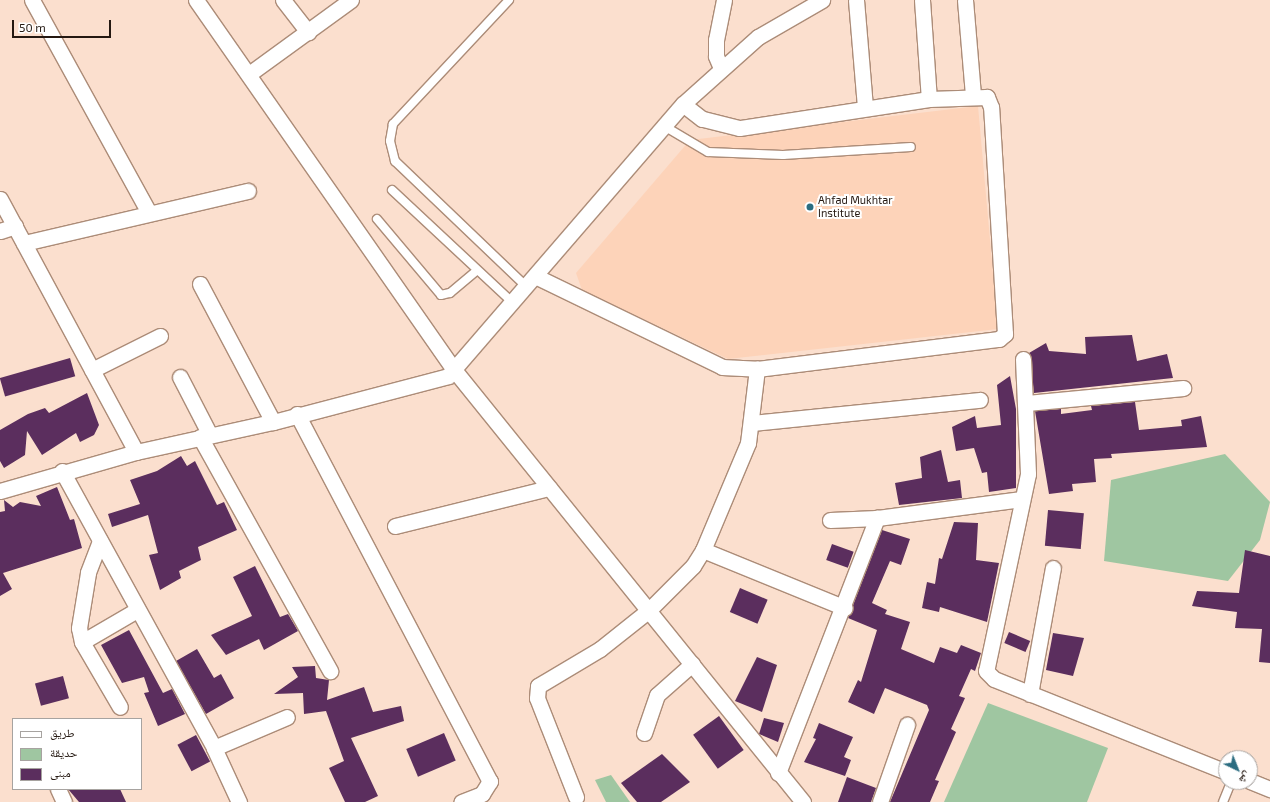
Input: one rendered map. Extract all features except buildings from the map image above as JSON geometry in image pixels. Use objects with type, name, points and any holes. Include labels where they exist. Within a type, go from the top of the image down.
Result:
[{"type":"street","points":[[32,0],[149,213]]},
{"type":"street","points":[[196,0],[455,371],[649,610],[778,773],[803,802]]},
{"type":"street","points":[[283,0],[308,32]]},
{"type":"street","points":[[249,74],[351,0]]},
{"type":"street","points":[[721,68],[716,56],[716,40],[724,0]]},
{"type":"street","points":[[0,491],[62,471],[136,452],[273,422],[297,414],[439,380],[455,371],[512,302],[683,104],[721,68],[758,37],[822,0]]},
{"type":"street","points":[[856,0],[865,107]]},
{"type":"street","points":[[922,0],[929,99]]},
{"type":"street","points":[[965,0],[973,96]]},
{"type":"street","points":[[531,281],[712,364],[757,369],[1003,337],[991,107],[987,97],[973,96],[929,99],[865,107],[739,128],[702,119],[683,104]]},
{"type":"street","points":[[24,243],[248,191]]},
{"type":"street","points":[[0,199],[136,452]]},
{"type":"street","points":[[0,231],[15,226]]},
{"type":"street","points":[[200,284],[273,422]]},
{"type":"street","points":[[92,370],[160,336]]},
{"type":"street","points":[[1023,360],[1027,403],[1029,462],[986,671],[994,679],[1218,769]]},
{"type":"street","points":[[576,797],[536,691],[541,683],[600,649],[649,610],[680,582],[703,550],[744,453],[752,423],[757,369]]},
{"type":"street","points":[[180,377],[205,436],[330,671]]},
{"type":"street","points":[[1027,403],[1183,388]]},
{"type":"street","points":[[752,423],[980,400]]},
{"type":"street","points":[[297,414],[490,781],[482,794],[461,802]]},
{"type":"street","points":[[62,471],[214,748],[238,802]]},
{"type":"street","points":[[395,526],[549,488]]},
{"type":"street","points":[[830,520],[877,518],[1022,499]]},
{"type":"street","points":[[778,773],[845,608],[877,518]]},
{"type":"street","points":[[100,541],[81,604],[82,642],[120,707]]},
{"type":"street","points":[[703,550],[845,608]]},
{"type":"street","points":[[1030,694],[1054,568]]},
{"type":"street","points":[[82,642],[137,610]]},
{"type":"street","points":[[644,733],[657,696],[692,664]]},
{"type":"street","points":[[214,748],[287,717]]},
{"type":"street","points":[[880,802],[907,726]]},
{"type":"street","points":[[1258,785],[1270,789]]},
{"type":"street","points":[[58,790],[64,802]]},
{"type":"lane","points":[[509,0],[392,124],[390,141],[395,161],[531,281]]},
{"type":"lane","points":[[664,126],[708,152],[783,155],[911,147]]},
{"type":"lane","points":[[392,190],[512,302]]},
{"type":"lane","points":[[377,219],[441,295],[450,293],[477,270]]},
{"type":"lane","points":[[1223,802],[1228,790]]},
{"type":"shaded area","name":"Ahfad Mukhtar Institute","points":[[978,106],[998,329],[728,359],[582,290],[576,273],[690,140]]},
{"type":"green space","points":[[1225,454],[1270,502],[1260,540],[1228,581],[1104,561],[1111,480]]},
{"type":"green space","points":[[988,703],[1108,748],[1087,802],[944,802]]},
{"type":"green space","points":[[611,775],[630,802],[606,802],[595,780]]},
{"type":"place","name":"Ahfad Mukhtar Institute","points":[[810,207]]}]
